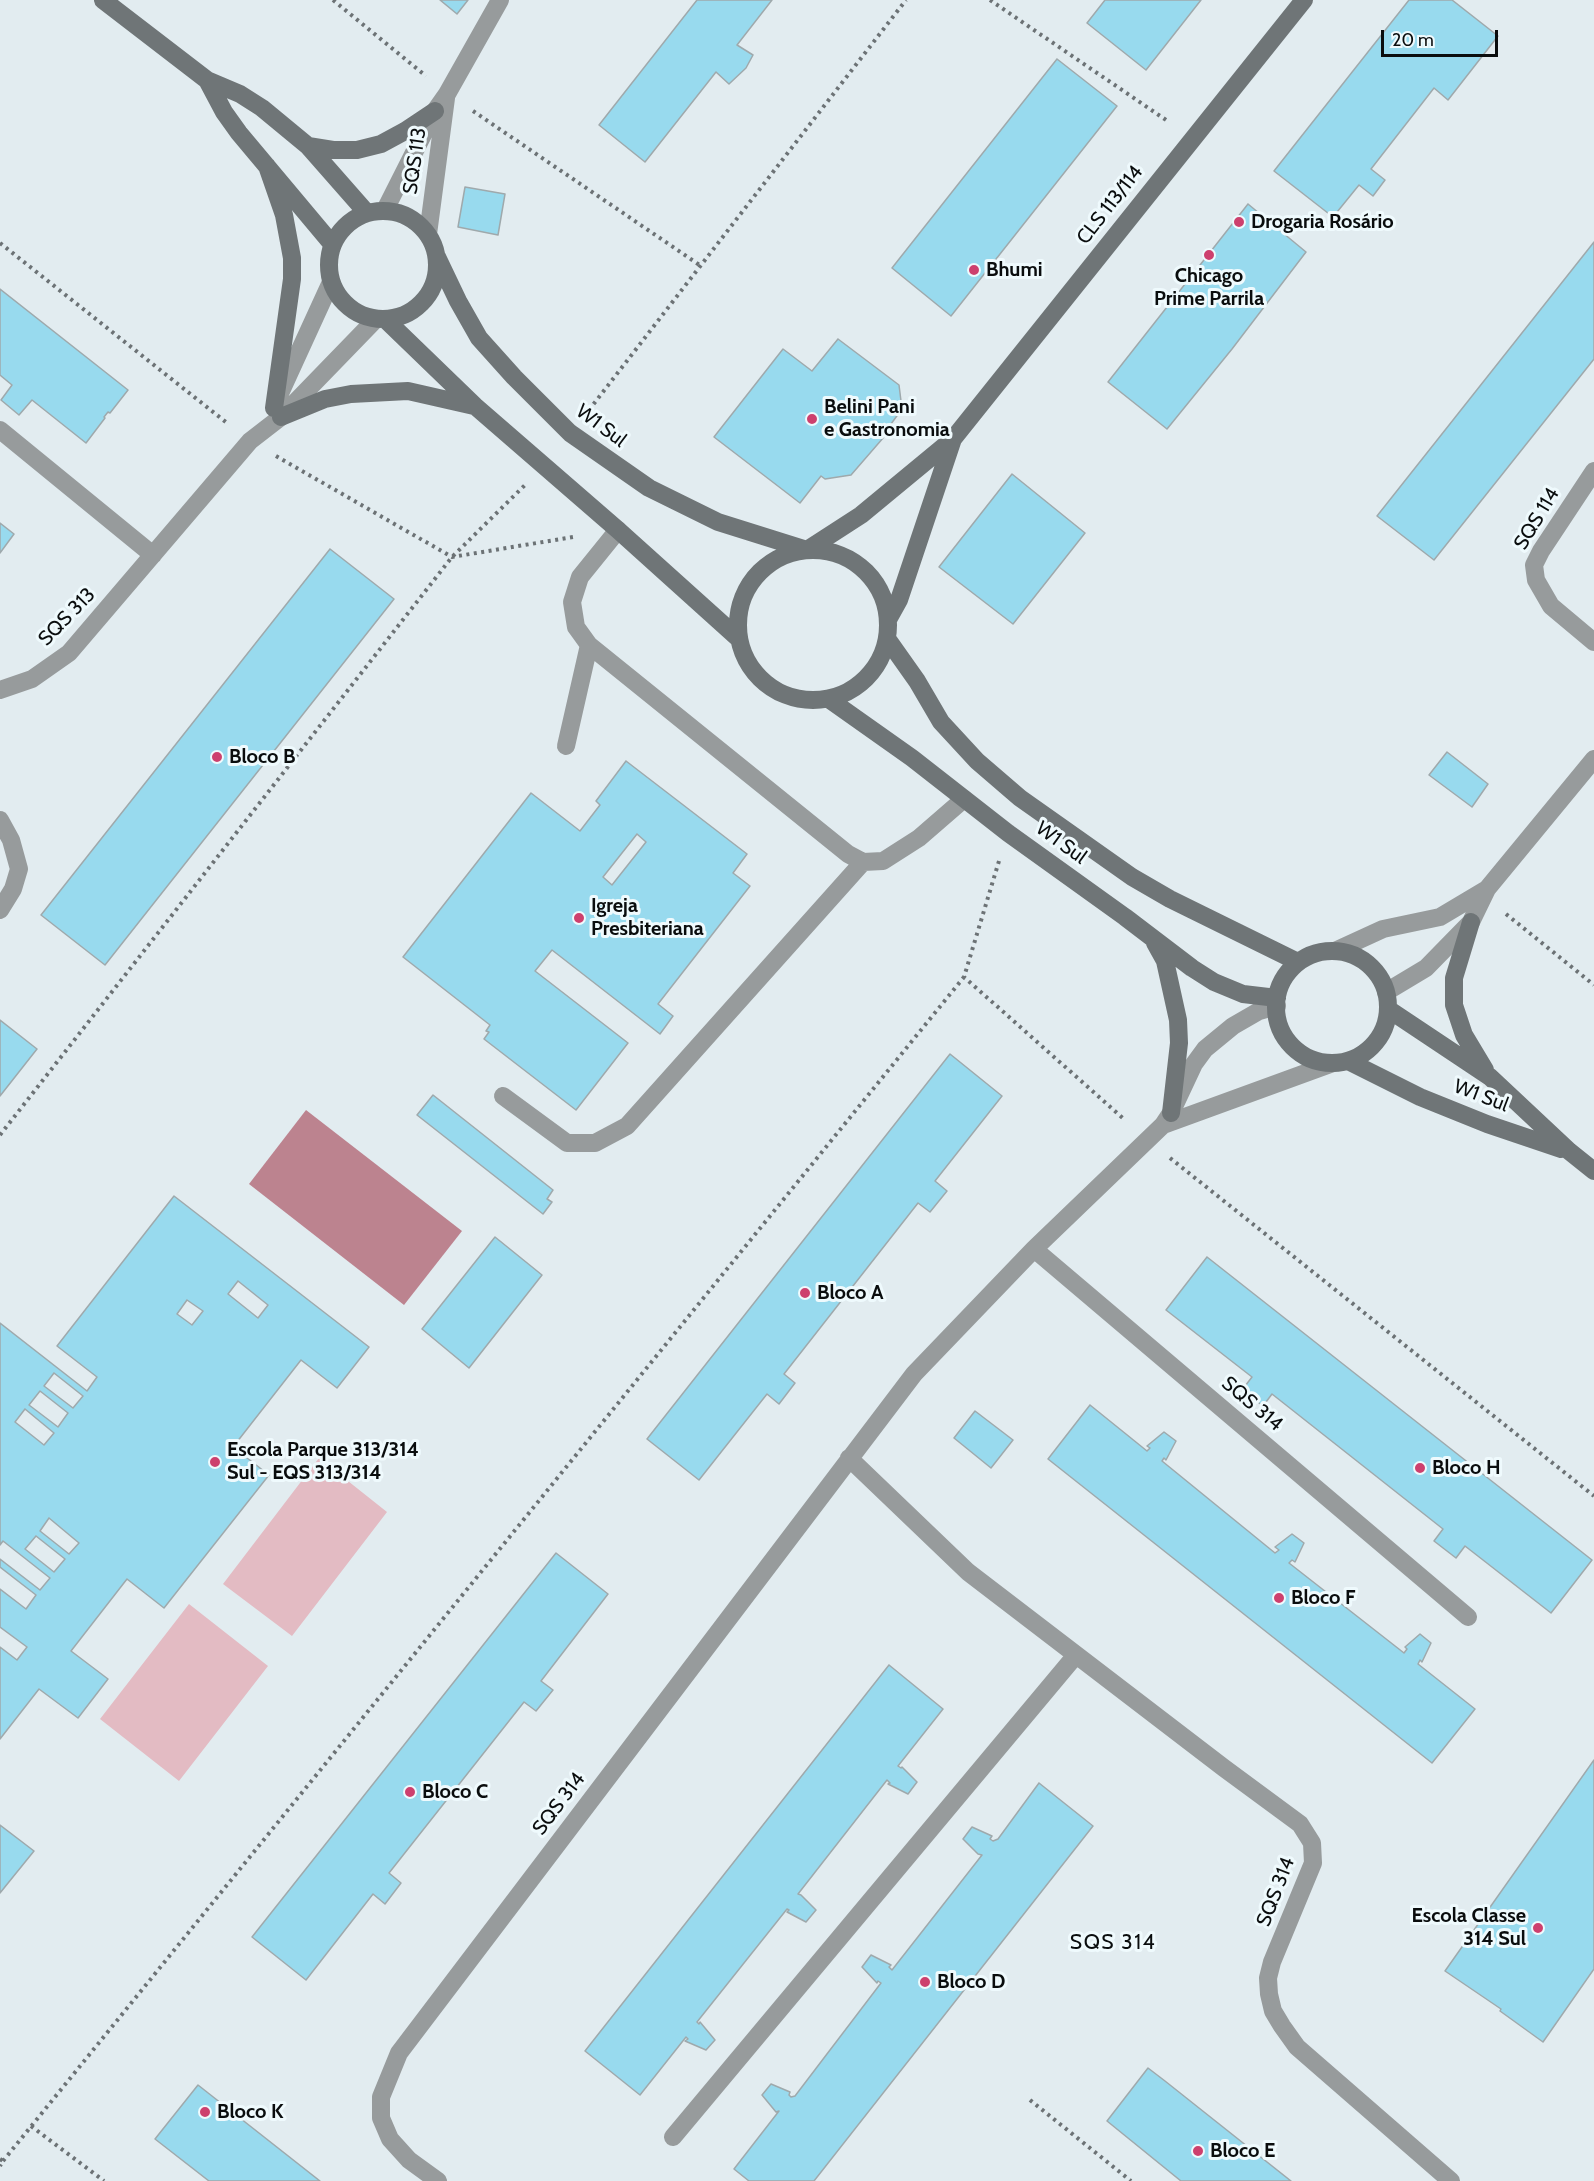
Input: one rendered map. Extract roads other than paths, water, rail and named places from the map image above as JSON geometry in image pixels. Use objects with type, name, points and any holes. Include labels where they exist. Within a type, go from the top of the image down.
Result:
[{"type":"street","points":[[103,0],[207,80],[248,99],[308,146],[366,212]]},
{"type":"street","name":"SQS 113","points":[[384,210],[435,111],[500,0]]},
{"type":"street","name":"CLS 113/114","points":[[807,548],[861,515],[953,439],[1304,0]]},
{"type":"street","points":[[207,80],[224,112],[332,244]]},
{"type":"street","name":"SQS 113","points":[[428,234],[447,94]]},
{"type":"street","points":[[308,146],[333,150],[357,150],[381,144],[435,111]]},
{"type":"street","points":[[267,166],[284,215],[292,258],[292,279],[277,412],[351,394],[408,391],[475,406]]},
{"type":"street","points":[[380,320],[414,311],[433,288],[437,257],[428,234],[409,217],[384,210],[366,212],[344,226],[332,244],[328,263],[330,282],[347,307],[380,320],[738,638]]},
{"type":"street","name":"W1 Sul","points":[[437,257],[479,338],[570,433],[659,493],[718,522],[807,548]]},
{"type":"street","name":"SQS 313","points":[[277,412],[330,282]]},
{"type":"street","name":"SQS 313","points":[[0,690],[32,679],[69,653],[250,441],[263,431],[277,412],[380,320]]},
{"type":"street","points":[[0,430],[153,555]]},
{"type":"street","name":"CLS 113/114","points":[[889,618],[899,600],[953,439]]},
{"type":"street","name":"SQS 114","points":[[1594,471],[1534,565],[1536,580],[1551,606],[1594,642]]},
{"type":"street","points":[[618,530],[580,577],[572,602],[576,627],[589,645],[848,854],[863,862],[883,861],[919,838],[964,799]]},
{"type":"street","points":[[807,548],[847,556],[876,582],[889,618],[888,640],[877,667],[856,688],[830,700],[799,700],[771,688],[749,666],[738,638],[739,607],[752,579],[774,559],[807,548]]},
{"type":"street","name":"W1 Sul","points":[[888,640],[917,681],[941,722],[976,761],[1020,798],[1132,877],[1170,899],[1298,962]]},
{"type":"street","points":[[566,746],[589,645]]},
{"type":"street","name":"W1 Sul","points":[[830,700],[912,758],[1008,833],[1192,968],[1214,982],[1244,994],[1277,1002]]},
{"type":"street","points":[[1490,1077],[1464,1035],[1454,1005],[1454,978],[1471,922],[1485,892],[1592,765]]},
{"type":"street","points":[[0,820],[10,840],[19,869],[13,889],[0,910]]},
{"type":"street","points":[[503,1096],[567,1143],[595,1143],[627,1126],[863,862]]},
{"type":"street","points":[[1335,951],[1383,929],[1440,917],[1485,892]]},
{"type":"street","points":[[1387,1001],[1426,968],[1471,922]]},
{"type":"street","points":[[1153,939],[1165,962],[1178,1020],[1179,1043],[1167,1119]]},
{"type":"street","points":[[1335,951],[1352,954],[1368,963],[1379,976],[1387,1001],[1385,1026],[1376,1042],[1364,1053],[1341,1062],[1316,1060],[1300,1052],[1288,1040],[1279,1024],[1277,1002],[1281,985],[1288,972],[1298,962],[1322,952],[1335,951]]},
{"type":"street","name":"W1 Sul","points":[[1387,1001],[1490,1077],[1569,1151],[1594,1171]]},
{"type":"street","name":"SQS 314","points":[[438,2181],[409,2160],[390,2139],[381,2118],[381,2097],[399,2053],[914,1374],[1034,1249],[1167,1119],[1194,1064],[1205,1049],[1240,1022],[1277,1002]]},
{"type":"street","name":"W1 Sul","points":[[1341,1062],[1487,1124],[1569,1151]]},
{"type":"street","name":"SQS 314","points":[[1167,1119],[1341,1062]]},
{"type":"street","name":"SQS 314","points":[[1034,1249],[1468,1617]]},
{"type":"street","name":"SQS 314","points":[[849,1458],[968,1572],[1300,1824],[1312,1843],[1313,1863],[1272,1962],[1268,1978],[1273,2011],[1297,2047],[1451,2181]]},
{"type":"street","points":[[673,2137],[1076,1655]]},
{"type":"place","name":"Drogaria Rosário","points":[[1239,222]]},
{"type":"place","name":"Chicago Prime Parrila","points":[[1209,255]]},
{"type":"place","name":"Bhumi","points":[[974,270]]},
{"type":"place","name":"Belini Pani e Gastronomia","points":[[812,419]]},
{"type":"place","name":"Bloco B","points":[[217,757]]},
{"type":"place","name":"Igreja Presbiteriana","points":[[579,918]]},
{"type":"place","name":"Bloco A","points":[[805,1293]]},
{"type":"place","name":"Escola Parque 313/314 Sul - EQS 313/314","points":[[215,1462]]},
{"type":"place","name":"Bloco H","points":[[1420,1468]]},
{"type":"place","name":"Bloco F","points":[[1279,1598]]},
{"type":"place","name":"Bloco C","points":[[410,1792]]},
{"type":"place","name":"Escola Classe 314 Sul","points":[[1538,1928]]},
{"type":"place","name":"Bloco D","points":[[925,1982]]},
{"type":"place","name":"Bloco K","points":[[205,2112]]},
{"type":"place","name":"Bloco E","points":[[1198,2151]]},
{"type":"district","name":"SQS 314","points":[[1113,1943]]}]
